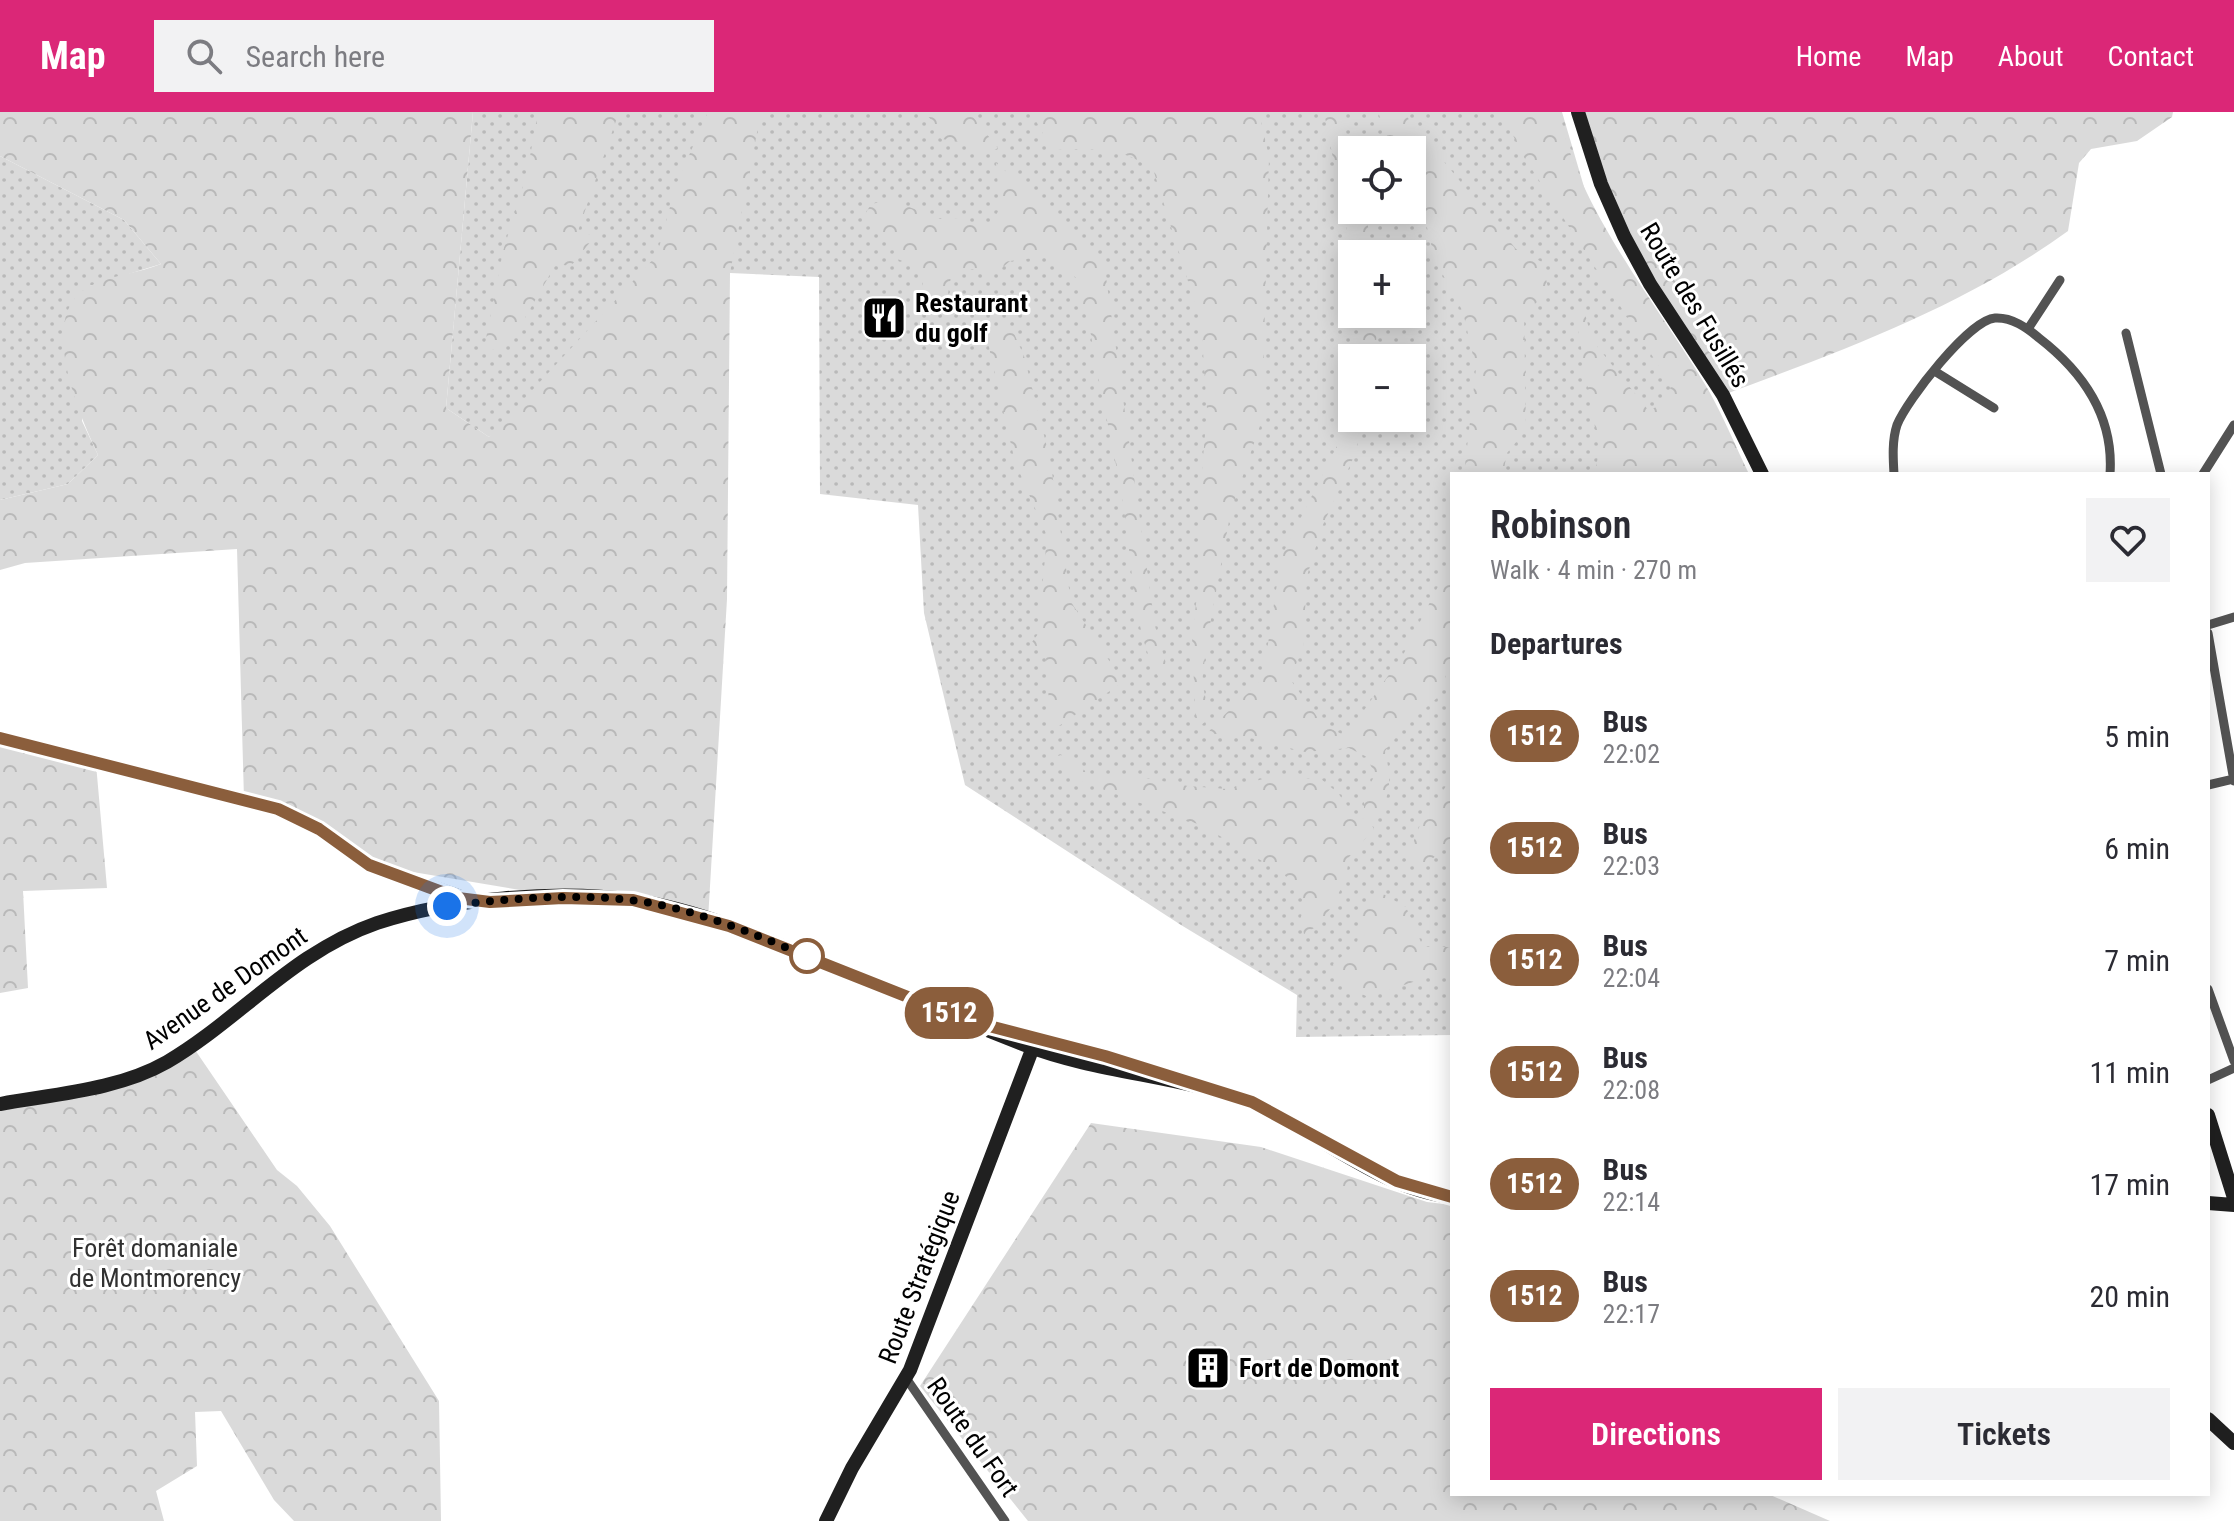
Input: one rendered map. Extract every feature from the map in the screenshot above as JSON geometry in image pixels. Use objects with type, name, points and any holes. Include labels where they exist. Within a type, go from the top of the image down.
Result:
[{"type":"main road","name":"Route des Fusillés","points":[[1578,112],[1601,184],[1624,236],[1650,284],[1723,395],[1761,472]]},
{"type":"main road","points":[[0,738],[278,809],[319,829],[361,860],[458,898],[490,902],[607,898],[661,906],[790,949],[966,1020],[1035,1044],[1252,1102],[1397,1181],[1450,1196]]},
{"type":"main road","points":[[398,876],[423,891],[430,909],[440,902],[434,888]]},
{"type":"main road","name":"Avenue de Domont","points":[[0,1104],[79,1090],[145,1072],[177,1055],[317,952],[361,929],[430,909],[490,902]]},
{"type":"main road","name":"Route Stratégique","points":[[826,1521],[852,1468],[906,1378],[1035,1044]]},
{"type":"main road","points":[[2210,1121],[2234,1198]]},
{"type":"main road","points":[[2210,1203],[2234,1205]]},
{"type":"main road","points":[[2210,1421],[2234,1443]]},
{"type":"street","points":[[2028,329],[2060,280]]},
{"type":"street","points":[[1894,472],[1894,446],[1902,415],[1969,330],[1995,318],[2012,321],[2028,329],[2062,356],[2079,375],[2101,413],[2109,442],[2110,472]]},
{"type":"street","points":[[2126,333],[2161,472]]},
{"type":"street","points":[[1936,372],[1994,408]]},
{"type":"street","points":[[2204,472],[2234,425]]},
{"type":"street","points":[[2210,624],[2234,617]]},
{"type":"street","points":[[2210,644],[2234,780],[2210,785]]},
{"type":"street","points":[[2210,995],[2234,1061]]},
{"type":"street","points":[[2210,1079],[2234,1068]]},
{"type":"street","name":"Route du Fort","points":[[906,1378],[1005,1521]]},
{"type":"green space","points":[[0,112],[473,112],[446,408],[489,437],[657,255],[676,185],[708,112],[761,112],[730,273],[727,599],[708,920],[633,900],[568,898],[389,868],[244,799],[237,549],[25,563],[0,570],[0,500],[68,484],[98,455],[81,415],[66,366],[63,341],[65,318],[74,300],[98,282],[161,264],[124,220],[0,156]]},
{"type":"green space","points":[[473,112],[1562,112],[1614,289],[1702,419],[1650,472],[1450,472],[1450,1035],[1296,1037],[1297,995],[1181,925],[965,785],[924,613],[918,505],[820,494],[819,277],[730,273],[489,437],[446,408]]},
{"type":"green space","points":[[538,112],[619,112],[578,231],[595,236],[571,266],[556,264],[511,342],[483,354],[503,251],[527,173]]},
{"type":"green space","points":[[924,112],[969,112],[998,148],[985,155],[965,142],[941,139],[936,125]]},
{"type":"green space","points":[[1031,112],[1259,112],[1269,157],[1262,420],[1231,510],[1202,682],[1210,718],[1196,729],[1192,637],[1199,579],[1200,496],[1207,409],[1201,323],[1154,172],[1131,157],[1106,150],[1052,150]]},
{"type":"green space","points":[[1324,112],[1339,112],[1346,136],[1338,136],[1338,184]]},
{"type":"green space","points":[[1378,112],[1403,112],[1423,136],[1387,136]]},
{"type":"green space","points":[[1502,112],[1560,112],[1568,147],[1600,219],[1709,391],[1748,472],[1595,472],[1599,450],[1575,313],[1584,310],[1592,340],[1649,411],[1668,400],[1671,385],[1522,154]]},
{"type":"green space","points":[[1578,112],[2173,112],[2172,117],[2137,141],[2091,149],[2079,163],[2068,231],[2028,258],[1902,325],[1723,395],[1650,284]]},
{"type":"green space","points":[[1426,140],[1516,249],[1542,262],[1549,292],[1524,313],[1526,430],[1507,453],[1503,472],[1464,472],[1476,369],[1463,312],[1435,260],[1426,223]]},
{"type":"green space","points":[[0,156],[124,220],[161,264],[90,286],[82,421],[98,455],[68,484],[0,500]]},
{"type":"green space","points":[[996,163],[1057,214],[1104,263],[1155,626],[1170,677],[1162,683],[1152,664],[1139,622],[1120,488],[1090,328],[1080,295],[1080,281],[1049,256],[1010,261],[996,273],[975,269],[952,271],[946,305],[929,317],[920,298],[924,277],[913,265],[892,257],[898,244],[863,218],[871,204],[891,200],[940,219],[959,218],[976,224],[992,222],[1000,208]]},
{"type":"green space","points":[[1346,224],[1368,224],[1370,240],[1349,240]]},
{"type":"green space","points":[[984,325],[1012,329],[1024,356],[1050,459],[1071,602],[1123,682],[1056,728],[1050,720],[1046,657],[1032,642],[1038,634],[1047,536],[1015,462]]},
{"type":"green space","points":[[1360,328],[1377,328],[1376,344],[1355,344]]},
{"type":"green space","points":[[1338,432],[1361,432],[1322,527],[1307,576],[1303,647],[1290,679],[1323,725],[1346,736],[1404,653],[1450,563],[1450,665],[1437,698],[1405,726],[1385,751],[1389,788],[1383,805],[1369,820],[1374,829],[1349,857],[1346,878],[1334,903],[1319,925],[1304,934],[1300,920],[1305,903],[1284,874],[1203,826],[1083,782],[1049,759],[1061,755],[1090,774],[1129,775],[1188,786],[1227,789],[1270,777],[1321,779],[1338,793],[1357,819],[1364,818],[1364,795],[1375,775],[1367,757],[1349,748],[1305,752],[1235,734],[1207,734],[1263,677],[1281,557],[1337,446]]},
{"type":"green space","points":[[0,739],[96,764],[107,888],[23,891],[28,988],[0,993]]},
{"type":"green space","points":[[1450,780],[1450,842],[1426,865],[1404,866],[1420,825]]},
{"type":"green space","points":[[1383,894],[1406,907],[1423,947],[1450,947],[1450,970],[1368,997],[1341,984],[1333,964],[1357,943],[1363,911]]},
{"type":"green space","name":"Forêt domaniale de Montmorency","points":[[191,1044],[277,1170],[297,1186],[330,1226],[439,1401],[441,1521],[294,1521],[274,1500],[221,1411],[195,1412],[197,1466],[156,1491],[164,1521],[0,1521],[0,1103],[145,1072]]},
{"type":"green space","points":[[1091,1123],[1261,1147],[1427,1202],[1450,1205],[1450,1496],[1773,1496],[1830,1521],[1028,1521],[920,1386]]},
{"type":"bus line","name":"1512","points":[[0,738],[136,770],[278,809],[319,829],[369,865],[458,898],[490,902],[563,898],[633,900],[729,926],[966,1020],[1105,1056],[1252,1102],[1397,1181],[1450,1197]]},
{"type":"place","name":"Restaurant du golf","points":[[884,318]]},
{"type":"place","name":"Fort de Domont","points":[[1208,1368]]},
{"type":"route","points":[[447,906],[523,899],[633,900],[729,926],[811,958],[807,956]]}]
